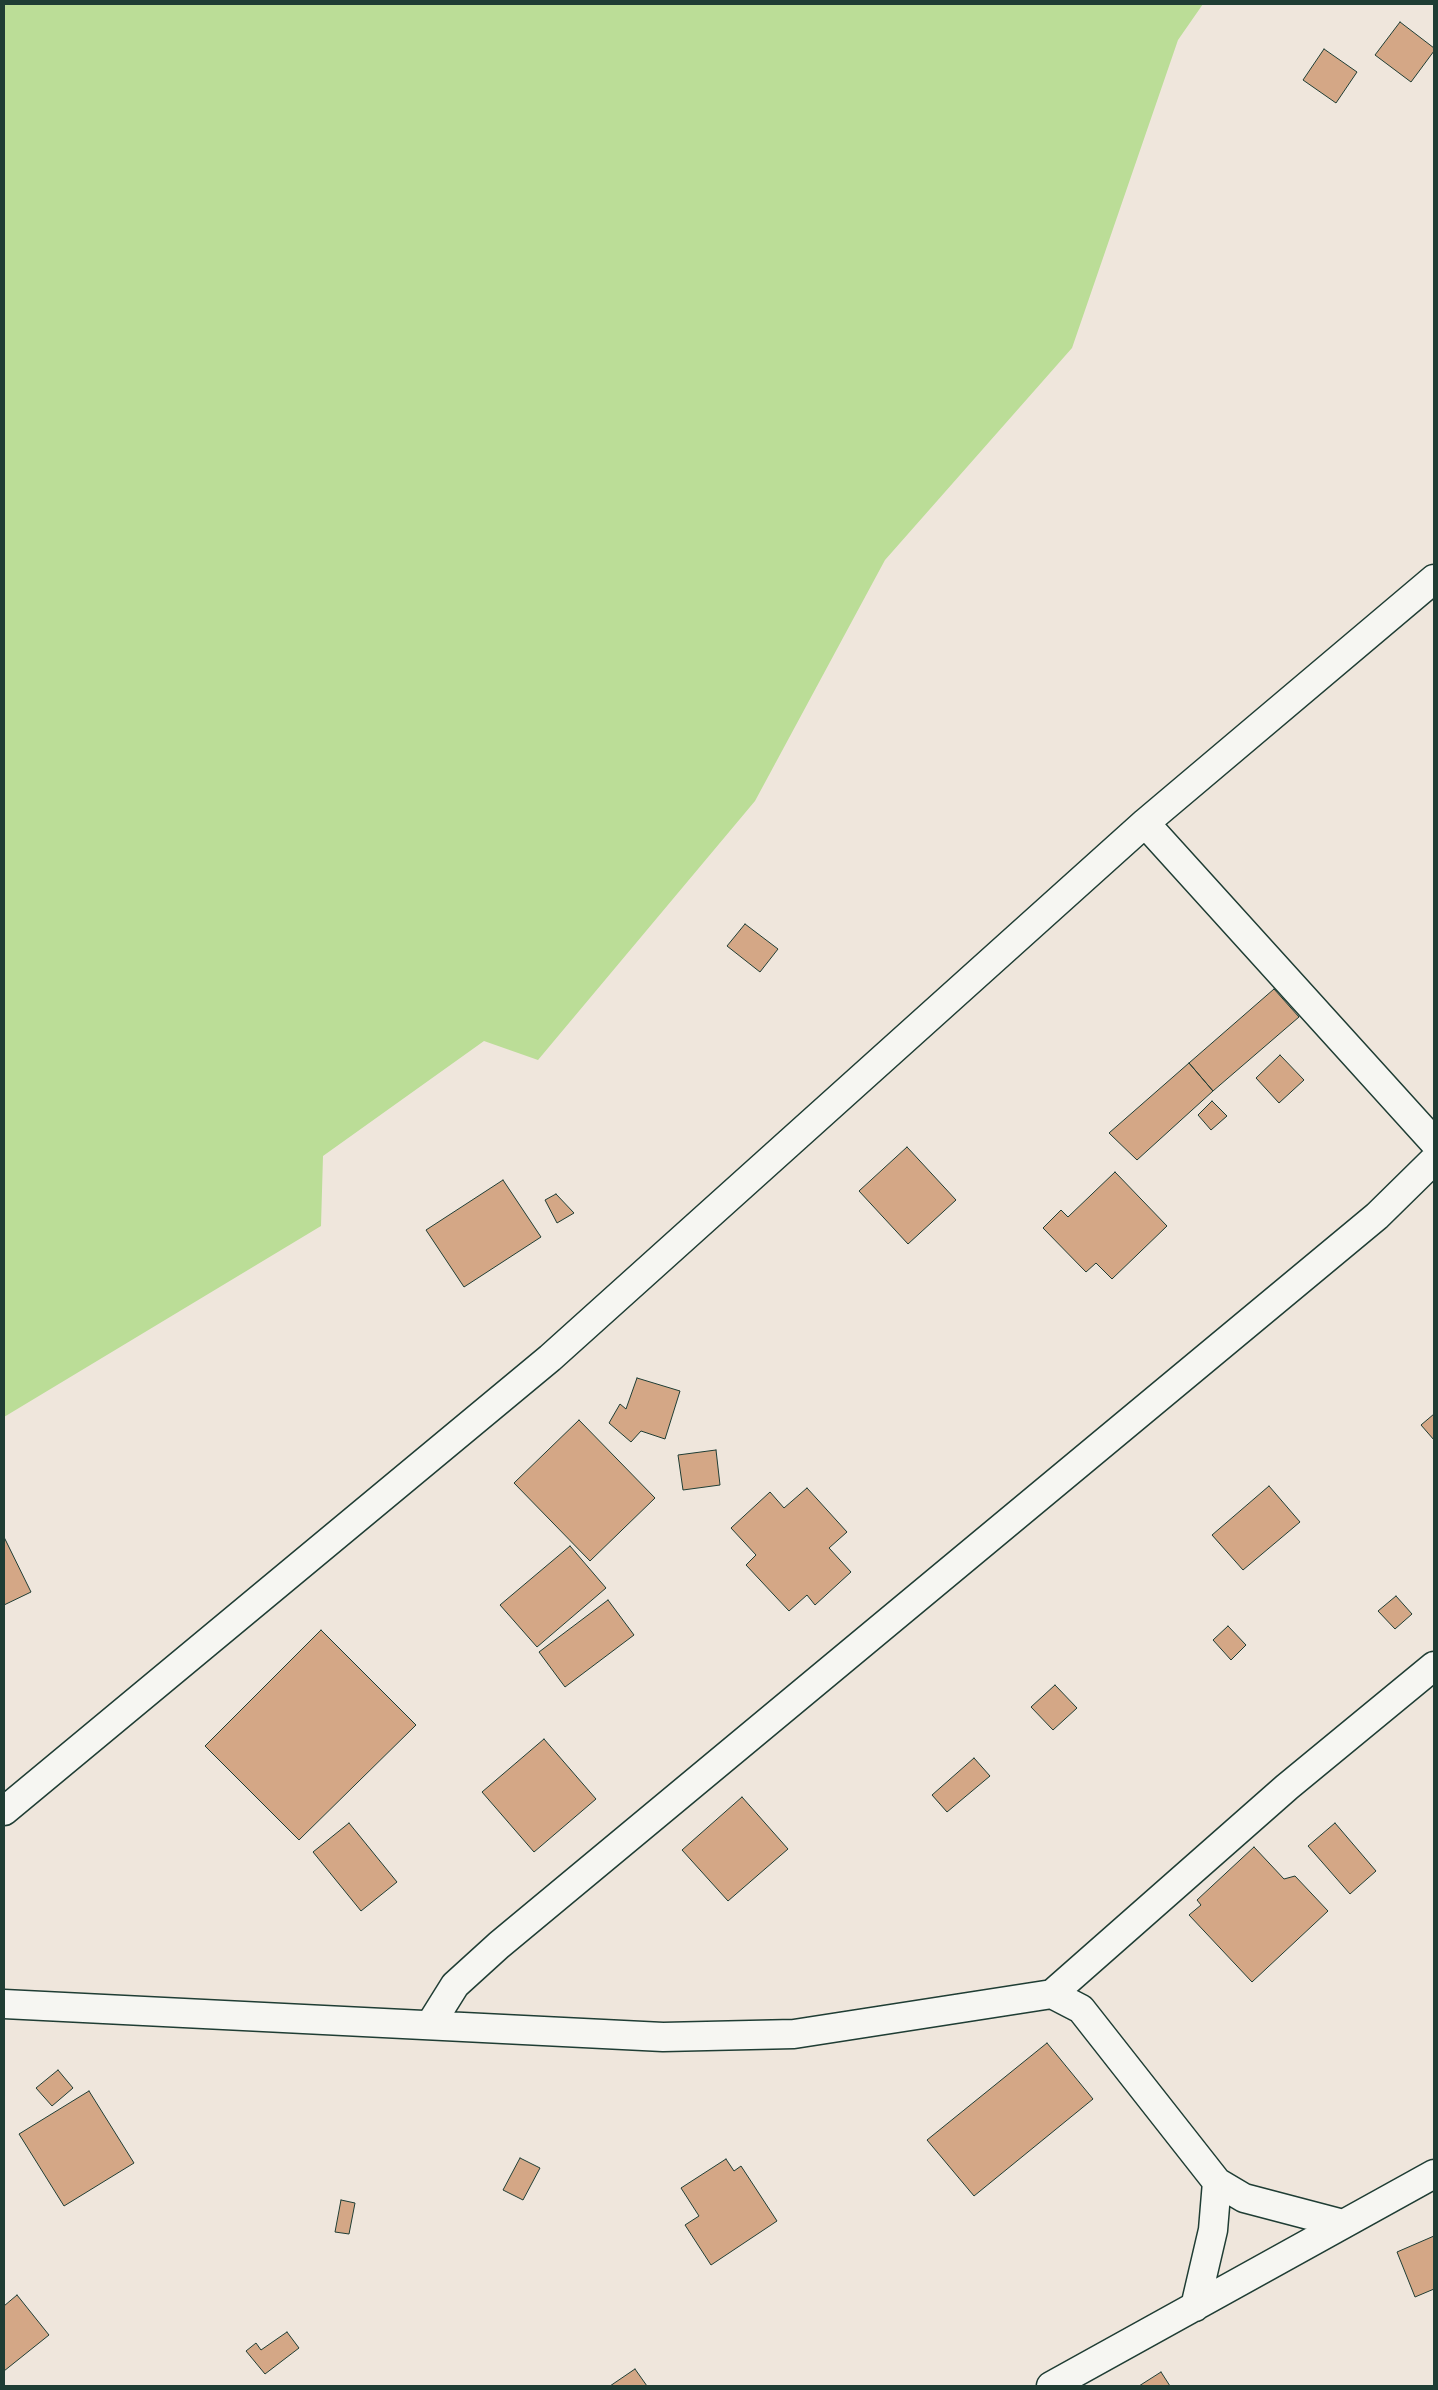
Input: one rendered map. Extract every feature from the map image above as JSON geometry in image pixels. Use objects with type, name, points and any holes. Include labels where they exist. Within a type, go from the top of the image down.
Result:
[{"type":"street","points":[[4,1811],[550,1358],[1145,823],[1434,579]]},
{"type":"street","points":[[1145,823],[1434,1142]]},
{"type":"street","points":[[430,2025],[455,1985],[499,1945],[1377,1216],[1434,1160]]},
{"type":"street","points":[[4,2004],[663,2037],[794,2034],[1052,1994],[1287,1787],[1434,1666]]},
{"type":"street","points":[[1052,1994],[1081,2009],[1217,2182],[1244,2198],[1343,2224]]},
{"type":"street","points":[[1051,2386],[1434,2174]]},
{"type":"street","points":[[1195,2307],[1213,2230],[1217,2182]]},
{"type":"green space","points":[[4,4],[1203,4],[1178,40],[1072,348],[885,560],[755,801],[538,1060],[484,1041],[323,1156],[321,1226],[4,1417]]},
{"type":"building","points":[[1400,22],[1434,48],[1434,51],[1411,82],[1375,55]]},
{"type":"building","points":[[1324,49],[1357,72],[1336,103],[1303,80]]},
{"type":"building","points":[[745,924],[778,949],[760,972],[727,946]]},
{"type":"building","points":[[1274,989],[1299,1017],[1213,1091],[1189,1063]]},
{"type":"building","points":[[1280,1055],[1304,1080],[1279,1103],[1256,1078]]},
{"type":"building","points":[[1189,1063],[1213,1091],[1137,1160],[1109,1133]]},
{"type":"building","points":[[1212,1101],[1227,1116],[1211,1130],[1198,1115]]},
{"type":"building","points":[[907,1147],[956,1200],[908,1244],[859,1191]]},
{"type":"building","points":[[1115,1172],[1167,1226],[1112,1279],[1096,1263],[1086,1272],[1043,1228],[1061,1210],[1068,1217]]},
{"type":"building","points":[[503,1180],[541,1237],[464,1287],[426,1230]]},
{"type":"building","points":[[556,1194],[574,1213],[557,1223],[545,1200]]},
{"type":"building","points":[[637,1378],[680,1391],[665,1439],[641,1431],[631,1442],[609,1423],[620,1404],[626,1409]]},
{"type":"building","points":[[1434,1414],[1434,1440],[1421,1425]]},
{"type":"building","points":[[579,1420],[655,1498],[590,1561],[514,1483]]},
{"type":"building","points":[[716,1450],[720,1485],[683,1490],[678,1455]]},
{"type":"building","points":[[1269,1486],[1300,1522],[1243,1570],[1212,1535]]},
{"type":"building","points":[[807,1488],[847,1532],[829,1548],[851,1572],[815,1605],[807,1595],[789,1611],[746,1565],[756,1555],[731,1528],[770,1492],[784,1508]]},
{"type":"building","points":[[4,1537],[31,1592],[4,1605]]},
{"type":"building","points":[[570,1546],[606,1588],[537,1647],[500,1605]]},
{"type":"building","points":[[1396,1596],[1412,1614],[1395,1629],[1378,1611]]},
{"type":"building","points":[[608,1600],[634,1635],[565,1687],[539,1652]]},
{"type":"building","points":[[1228,1626],[1246,1645],[1231,1660],[1213,1640]]},
{"type":"building","points":[[321,1630],[416,1725],[299,1840],[205,1746]]},
{"type":"building","points":[[1055,1685],[1077,1708],[1053,1730],[1031,1707]]},
{"type":"building","points":[[544,1739],[596,1799],[534,1852],[482,1792]]},
{"type":"building","points":[[974,1758],[990,1776],[947,1812],[932,1795]]},
{"type":"building","points":[[742,1797],[788,1849],[728,1901],[682,1850]]},
{"type":"building","points":[[349,1823],[397,1882],[361,1911],[313,1852]]},
{"type":"building","points":[[1335,1823],[1376,1871],[1350,1894],[1308,1846]]},
{"type":"building","points":[[1254,1847],[1284,1879],[1295,1876],[1328,1911],[1252,1982],[1189,1915],[1201,1905],[1197,1900]]},
{"type":"building","points":[[1047,2043],[1093,2099],[974,2196],[927,2140]]},
{"type":"building","points":[[58,2070],[73,2088],[52,2106],[36,2088]]},
{"type":"building","points":[[89,2091],[134,2163],[64,2206],[19,2134]]},
{"type":"building","points":[[520,2158],[540,2168],[523,2200],[503,2190]]},
{"type":"building","points":[[726,2159],[734,2171],[741,2166],[777,2221],[711,2265],[685,2225],[699,2216],[681,2188]]},
{"type":"building","points":[[341,2200],[355,2203],[349,2234],[335,2232]]},
{"type":"building","points":[[1434,2236],[1434,2289],[1415,2297],[1397,2252]]},
{"type":"building","points":[[17,2295],[49,2335],[4,2371],[4,2306]]},
{"type":"building","points":[[287,2332],[299,2348],[265,2374],[246,2351],[256,2343],[261,2350]]},
{"type":"building","points":[[635,2369],[647,2386],[610,2386]]},
{"type":"building","points":[[1161,2372],[1170,2386],[1139,2386]]}]
